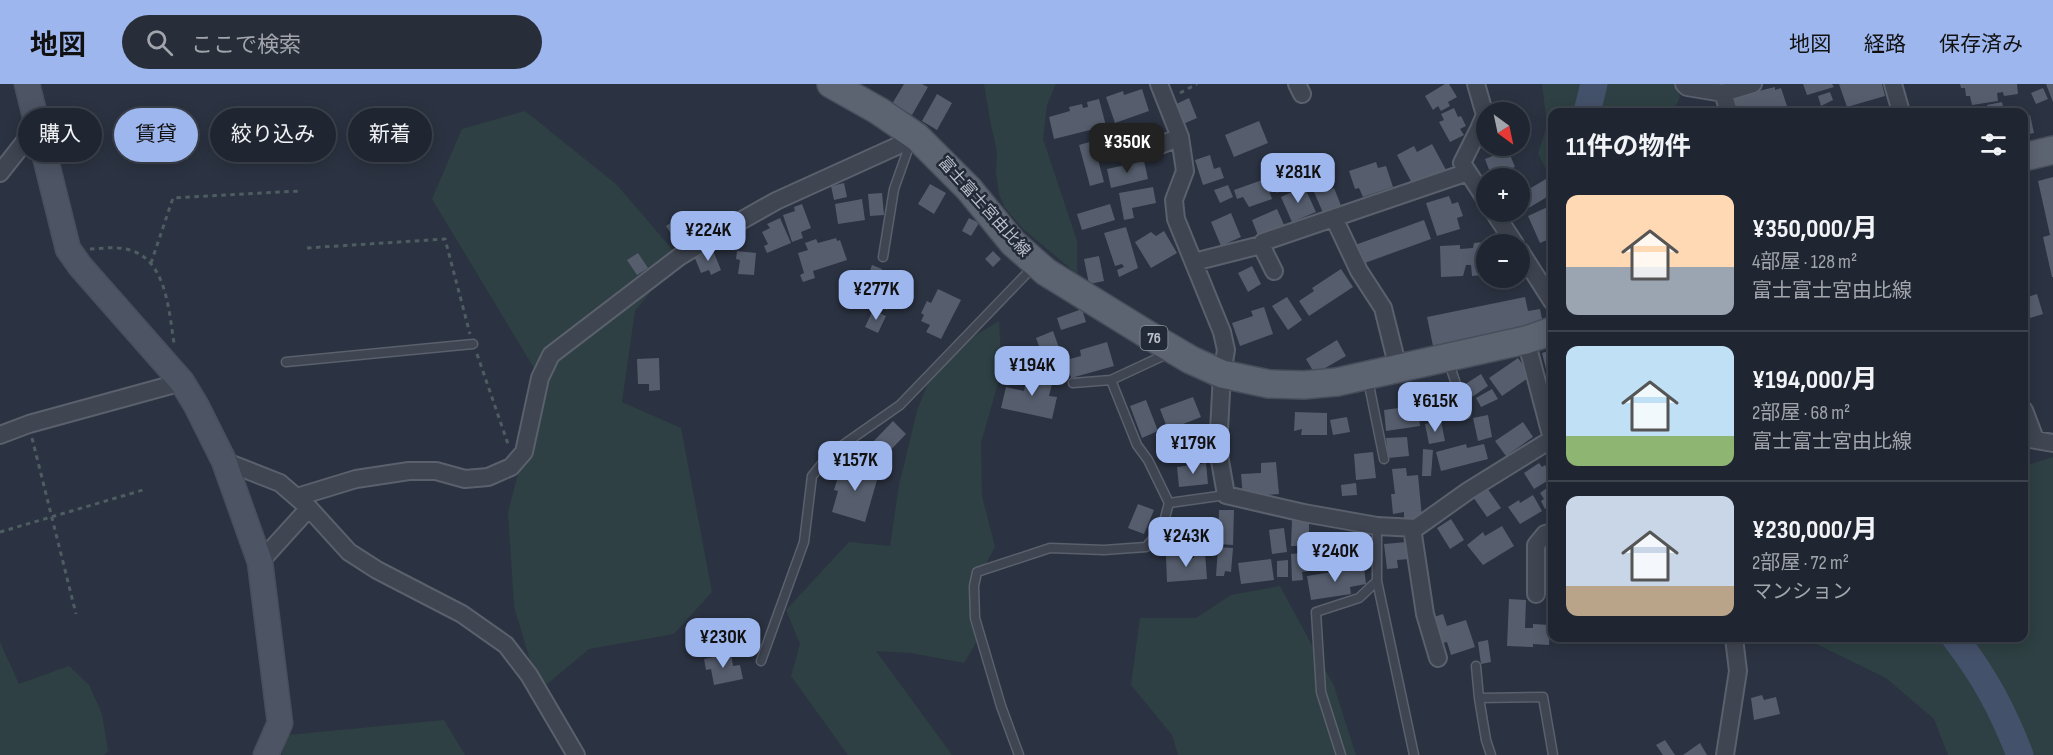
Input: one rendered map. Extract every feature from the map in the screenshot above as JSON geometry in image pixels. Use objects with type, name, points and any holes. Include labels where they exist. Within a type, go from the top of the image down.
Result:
[{"type":"main road","name":"富士富士宮由比線","points":[[831,84],[879,111],[914,138],[969,189],[1013,243],[1036,264],[1079,294],[1174,350],[1222,374],[1269,384],[1304,385],[1337,382],[1526,340],[1548,332]]},
{"type":"main road","points":[[2028,155],[2053,150]]},
{"type":"street","points":[[27,84],[33,108]]},
{"type":"street","points":[[1159,84],[1180,137],[1185,171],[1174,201],[1176,219],[1222,332],[1226,350],[1222,374],[1218,449],[1226,495],[1304,513],[1377,526],[1416,528],[1468,491],[1548,441]]},
{"type":"street","points":[[1476,84],[1485,114],[1462,163],[1476,184]]},
{"type":"street","points":[[1684,84],[1687,87],[1723,93],[1753,84]]},
{"type":"street","points":[[1893,84],[1900,108]]},
{"type":"street","points":[[1723,93],[1728,108]]},
{"type":"street","points":[[1148,150],[1180,137]]},
{"type":"street","points":[[260,562],[303,503],[356,479],[409,471],[436,471],[465,479],[488,477],[512,467],[524,452],[540,378],[551,355],[679,257],[707,240],[776,201],[914,138]]},
{"type":"street","points":[[0,173],[18,151]]},
{"type":"street","points":[[47,162],[68,249],[80,266],[176,375],[196,405],[224,461],[260,562],[280,723],[266,755]]},
{"type":"street","points":[[1194,262],[1262,246],[1263,242],[1468,172]]},
{"type":"street","points":[[1334,218],[1359,271],[1383,308],[1398,368]]},
{"type":"street","points":[[1262,246],[1274,271]]},
{"type":"street","points":[[1530,267],[1548,295]]},
{"type":"street","points":[[1526,340],[1548,424]]},
{"type":"street","points":[[0,435],[176,375]]},
{"type":"street","points":[[2029,439],[2053,443]]},
{"type":"street","points":[[224,461],[280,483],[303,503],[349,552],[377,570],[462,614],[506,645],[529,675],[576,755]]},
{"type":"street","points":[[1412,528],[1425,614],[1438,658]]},
{"type":"street","points":[[1536,594],[1536,545],[1548,533]]},
{"type":"street","points":[[1725,755],[1738,671],[1734,642]]},
{"type":"lane","points":[[883,257],[894,189],[914,138]]},
{"type":"lane","points":[[761,661],[804,542],[812,476],[831,454],[900,405],[1036,264]]},
{"type":"lane","points":[[286,362],[473,344]]},
{"type":"lane","points":[[1073,383],[1111,380],[1174,350]]},
{"type":"lane","points":[[1448,357],[1466,414]]},
{"type":"lane","points":[[1367,375],[1384,459]]},
{"type":"lane","points":[[1019,755],[1001,706],[975,618],[976,572],[1050,548],[1104,550],[1146,547],[1162,529],[1169,503],[1149,460],[1137,445],[1111,380]]},
{"type":"lane","points":[[1169,503],[1226,495]]},
{"type":"lane","points":[[1377,526],[1377,582],[1414,755]]},
{"type":"lane","points":[[1341,755],[1322,692],[1316,612],[1359,598],[1377,582]]},
{"type":"lane","points":[[1476,666],[1486,740],[1491,755]]},
{"type":"lane","points":[[1479,698],[1544,697],[1552,755]]},
{"type":"path","points":[[1166,100],[1197,84]]},
{"type":"path","points":[[150,262],[173,198],[300,191]]},
{"type":"path","points":[[307,248],[445,239],[473,344],[515,463]]},
{"type":"path","points":[[68,249],[119,248],[143,255],[155,267],[163,286],[169,314],[176,375]]},
{"type":"path","points":[[29,424],[76,614]]},
{"type":"path","points":[[0,532],[143,490]]},
{"type":"shaded area","points":[[984,84],[1056,84],[1047,105],[1043,139],[1077,241],[1077,274],[1023,229],[1005,208],[999,194],[996,172],[997,152]]},
{"type":"shaded area","points":[[1542,84],[1676,84],[1680,97],[1675,108],[1548,108],[1548,174],[1538,153],[1547,125]]},
{"type":"shaded area","points":[[525,111],[616,184],[679,257],[635,311],[622,402],[681,428],[712,592],[674,634],[589,649],[539,691],[514,606],[508,512],[540,378],[432,199],[462,129]]},
{"type":"shaded area","points":[[999,321],[1002,369],[981,443],[982,496],[995,547],[972,590],[980,636],[964,663],[911,653],[876,651],[952,755],[848,755],[791,676],[800,644],[786,610],[849,542],[890,546],[899,485],[917,411],[928,383],[946,353]]},
{"type":"shaded area","points":[[2053,457],[2053,755],[1948,755],[1934,719],[1886,678],[1812,642],[2028,642],[2028,465]]},
{"type":"shaded area","points":[[1280,586],[1334,686],[1356,755],[1178,755],[1172,735],[1131,685],[1140,618],[1196,618],[1231,595]]},
{"type":"shaded area","points":[[0,642],[19,684],[69,666],[89,685],[102,714],[108,751],[104,755],[0,755]]},
{"type":"shaded area","points":[[444,720],[465,755],[282,755],[288,735]]},
{"type":"building","points":[[904,84],[922,84],[928,87],[912,115],[892,104]]},
{"type":"building","points":[[1449,84],[1457,97],[1448,102],[1450,106],[1441,111],[1438,106],[1433,110],[1425,96]]},
{"type":"building","points":[[1803,84],[1832,84],[1834,87],[1807,95]]},
{"type":"building","points":[[1839,84],[1882,84],[1885,96],[1847,107]]},
{"type":"building","points":[[1960,84],[2017,84],[2018,94],[2004,96],[2003,92],[1997,93],[1998,101],[1972,105],[1970,96],[1966,96],[1965,88],[1961,88]]},
{"type":"building","points":[[2046,84],[2053,84],[2053,102]]},
{"type":"building","points":[[1775,87],[1775,90],[1781,88],[1787,106],[1737,108],[1734,97]]},
{"type":"building","points":[[2043,88],[2048,99],[2036,104],[2031,93]]},
{"type":"building","points":[[1142,89],[1149,111],[1115,123],[1106,97],[1123,91],[1124,95]]},
{"type":"building","points":[[1830,92],[1833,100],[1821,106],[1818,96]]},
{"type":"building","points":[[937,94],[952,103],[937,130],[922,121]]},
{"type":"building","points":[[1189,98],[1197,118],[1183,124],[1174,105]]},
{"type":"building","points":[[1099,99],[1106,126],[1054,139],[1049,117],[1070,111],[1069,107],[1082,104],[1083,108],[1088,107],[1087,102]]},
{"type":"building","points":[[2002,102],[2003,108],[1988,108],[1987,105]]},
{"type":"building","points":[[1454,108],[1466,126],[1460,129],[1464,135],[1450,142],[1439,122],[1444,120],[1441,114]]},
{"type":"building","points":[[2030,115],[2034,133],[2028,134],[2028,116]]},
{"type":"building","points":[[1259,121],[1268,143],[1234,157],[1225,135]]},
{"type":"building","points":[[1093,141],[1104,182],[1090,186],[1079,145]]},
{"type":"building","points":[[1432,144],[1446,170],[1414,187],[1397,155],[1414,146],[1417,152]]},
{"type":"building","points":[[1210,155],[1214,169],[1220,167],[1224,178],[1203,185],[1195,160]]},
{"type":"building","points":[[1493,156],[1510,156],[1515,167],[1488,168],[1485,159]]},
{"type":"building","points":[[1144,161],[1148,179],[1111,188],[1107,169]]},
{"type":"building","points":[[1376,162],[1378,168],[1386,166],[1393,187],[1363,197],[1359,188],[1355,189],[1349,171]]},
{"type":"building","points":[[1295,165],[1303,181],[1277,193],[1271,180],[1280,176],[1278,173]]},
{"type":"building","points":[[1317,165],[1323,183],[1311,187],[1304,170]]},
{"type":"building","points":[[2053,177],[2052,277],[2043,237],[2050,235],[2038,181]]},
{"type":"building","points":[[1265,179],[1272,199],[1249,207],[1243,197],[1237,199],[1234,190]]},
{"type":"building","points":[[1546,179],[1548,196],[1530,207],[1530,188]]},
{"type":"building","points":[[844,183],[847,197],[834,200],[831,186]]},
{"type":"building","points":[[930,184],[946,193],[934,214],[918,204]]},
{"type":"building","points":[[1228,185],[1233,197],[1220,203],[1214,190]]},
{"type":"building","points":[[1304,186],[1316,212],[1292,222],[1281,197]]},
{"type":"building","points":[[1153,187],[1156,203],[1132,208],[1134,218],[1124,220],[1119,193]]},
{"type":"building","points":[[1327,187],[1328,191],[1334,188],[1342,208],[1324,215],[1314,192]]},
{"type":"building","points":[[882,193],[884,215],[870,216],[868,194]]},
{"type":"building","points":[[1449,196],[1452,204],[1458,202],[1463,216],[1457,218],[1460,229],[1437,236],[1426,203]]},
{"type":"building","points":[[862,199],[865,220],[838,224],[835,204]]},
{"type":"building","points":[[802,204],[811,228],[801,232],[803,238],[792,242],[783,215],[795,211],[794,207]]},
{"type":"building","points":[[1110,204],[1115,220],[1082,230],[1077,214]]},
{"type":"building","points":[[1548,207],[1548,240],[1540,243],[1530,220],[1530,215]]},
{"type":"building","points":[[1277,209],[1285,227],[1259,238],[1252,220]]},
{"type":"building","points":[[1231,213],[1241,237],[1221,246],[1211,222]]},
{"type":"building","points":[[678,218],[690,235],[677,243],[666,226]]},
{"type":"building","points":[[780,218],[791,243],[767,253],[764,246],[768,244],[762,232],[770,228],[767,224]]},
{"type":"building","points":[[969,218],[979,223],[971,236],[962,231]]},
{"type":"building","points":[[1424,220],[1431,239],[1362,264],[1355,245]]},
{"type":"building","points":[[1126,227],[1138,268],[1119,277],[1117,270],[1124,267],[1122,264],[1115,266],[1104,233]]},
{"type":"building","points":[[1164,231],[1177,253],[1151,268],[1135,242],[1151,232],[1156,236]]},
{"type":"building","points":[[836,238],[837,241],[840,240],[847,260],[813,271],[815,278],[803,282],[800,275],[804,273],[798,253],[808,250],[805,243],[816,239],[818,243]]},
{"type":"building","points":[[1476,243],[1476,276],[1472,276],[1471,265],[1466,265],[1463,276],[1441,277],[1440,246],[1460,245],[1460,249],[1473,248]]},
{"type":"building","points":[[712,248],[721,270],[711,275],[709,270],[701,273],[694,256]]},
{"type":"building","points":[[737,251],[756,253],[754,275],[738,274],[740,260],[736,259]]},
{"type":"building","points":[[993,251],[1001,259],[993,267],[985,259]]},
{"type":"building","points":[[638,253],[648,268],[637,275],[627,260]]},
{"type":"building","points":[[1099,256],[1104,281],[1089,284],[1084,259]]},
{"type":"building","points":[[872,265],[882,269],[877,286],[866,282]]},
{"type":"building","points":[[1252,266],[1261,284],[1248,292],[1238,273]]},
{"type":"building","points":[[1341,269],[1353,287],[1309,316],[1299,301],[1314,291],[1312,288]]},
{"type":"building","points":[[938,289],[961,300],[941,339],[926,332],[930,325],[921,321],[924,315],[921,313],[927,301],[931,303]]},
{"type":"building","points":[[876,292],[892,299],[887,310],[871,303]]},
{"type":"building","points":[[2037,294],[2043,314],[2028,319],[2028,297]]},
{"type":"building","points":[[1287,297],[1302,320],[1288,330],[1272,306]]},
{"type":"building","points":[[1525,297],[1528,311],[1540,309],[1543,324],[1433,346],[1427,317]]},
{"type":"building","points":[[1264,307],[1273,334],[1240,346],[1232,323],[1253,316],[1251,311]]},
{"type":"building","points":[[1082,309],[1086,322],[1061,330],[1057,318]]},
{"type":"building","points":[[873,310],[886,316],[878,333],[865,327]]},
{"type":"building","points":[[1053,331],[1062,356],[1045,362],[1036,338]]},
{"type":"building","points":[[1337,340],[1346,356],[1315,374],[1306,359]]},
{"type":"building","points":[[1107,342],[1114,366],[1071,378],[1066,360],[1081,356],[1080,350]]},
{"type":"building","points":[[1548,351],[1548,373],[1547,373],[1542,353]]},
{"type":"building","points":[[659,358],[660,390],[649,391],[649,384],[638,384],[637,359]]},
{"type":"building","points":[[1518,358],[1531,376],[1502,396],[1489,378]]},
{"type":"building","points":[[1028,370],[1054,376],[1049,396],[1057,397],[1052,419],[1001,408],[1006,387],[1024,391]]},
{"type":"building","points":[[1481,374],[1488,386],[1472,397],[1464,385]]},
{"type":"building","points":[[1448,383],[1455,405],[1437,411],[1430,389]]},
{"type":"building","points":[[1492,389],[1498,399],[1481,407],[1476,398]]},
{"type":"building","points":[[1193,397],[1201,417],[1168,430],[1160,409]]},
{"type":"building","points":[[1417,398],[1420,426],[1386,431],[1384,410],[1406,407],[1405,399]]},
{"type":"building","points":[[1146,400],[1158,431],[1142,438],[1130,406]]},
{"type":"building","points":[[1295,412],[1327,413],[1327,435],[1301,435],[1302,429],[1294,431]]},
{"type":"building","points":[[1488,415],[1492,437],[1478,441],[1473,418]]},
{"type":"building","points":[[1347,417],[1350,432],[1333,435],[1330,420]]},
{"type":"building","points":[[893,421],[906,434],[882,459],[869,446]]},
{"type":"building","points":[[1441,421],[1445,441],[1429,444],[1425,424]]},
{"type":"building","points":[[1523,422],[1533,437],[1506,456],[1495,441]]},
{"type":"building","points":[[1407,437],[1409,456],[1388,458],[1386,438]]},
{"type":"building","points":[[1466,444],[1467,448],[1484,444],[1488,459],[1441,471],[1436,452]]},
{"type":"building","points":[[1423,449],[1433,450],[1431,476],[1422,476]]},
{"type":"building","points":[[1373,452],[1376,478],[1356,480],[1354,454]]},
{"type":"building","points":[[1276,462],[1279,494],[1243,497],[1241,474],[1261,473],[1261,463]]},
{"type":"building","points":[[1206,463],[1208,484],[1179,487],[1177,467]]},
{"type":"building","points":[[1539,463],[1542,467],[1545,465],[1548,471],[1548,480],[1534,489],[1524,473]]},
{"type":"building","points":[[848,464],[879,473],[865,522],[832,512],[838,491],[834,490],[840,470],[845,471]]},
{"type":"building","points":[[1406,468],[1407,476],[1418,475],[1422,517],[1404,519],[1404,512],[1393,514],[1391,494],[1395,494],[1392,469]]},
{"type":"building","points":[[1356,483],[1357,495],[1342,496],[1341,485]]},
{"type":"building","points":[[1548,487],[1548,507],[1545,509],[1541,501],[1544,499],[1540,493]]},
{"type":"building","points":[[1487,488],[1501,508],[1487,517],[1473,497]]},
{"type":"building","points":[[1533,495],[1542,511],[1520,524],[1508,507]]},
{"type":"building","points":[[1138,504],[1154,510],[1144,534],[1128,528]]},
{"type":"building","points":[[1219,510],[1234,510],[1233,545],[1218,544]]},
{"type":"building","points":[[1451,519],[1464,540],[1450,549],[1437,528]]},
{"type":"building","points":[[1292,520],[1309,521],[1309,535],[1303,535],[1303,546],[1291,546]]},
{"type":"building","points":[[1502,526],[1514,546],[1483,565],[1467,545],[1483,532],[1485,536]]},
{"type":"building","points":[[1284,528],[1287,552],[1272,554],[1269,530]]},
{"type":"building","points":[[1365,537],[1367,555],[1348,557],[1344,540]]},
{"type":"building","points":[[1407,542],[1409,559],[1397,560],[1398,568],[1387,569],[1384,544]]},
{"type":"building","points":[[1218,547],[1233,548],[1231,572],[1225,571],[1224,576],[1216,576]]},
{"type":"building","points":[[1205,552],[1207,579],[1167,582],[1166,556],[1184,555],[1185,559],[1194,558],[1194,553]]},
{"type":"building","points":[[1309,552],[1310,571],[1302,572],[1303,580],[1292,581],[1291,554]]},
{"type":"building","points":[[1271,559],[1274,580],[1241,584],[1238,563]]},
{"type":"building","points":[[1288,560],[1288,577],[1277,577],[1277,561]]},
{"type":"building","points":[[1364,567],[1366,584],[1350,587],[1351,594],[1311,600],[1307,576]]},
{"type":"building","points":[[1509,599],[1526,600],[1525,628],[1533,628],[1533,624],[1548,625],[1549,645],[1507,646]]},
{"type":"building","points":[[1443,614],[1447,626],[1466,620],[1475,647],[1451,655],[1447,642],[1443,643],[1434,617]]},
{"type":"building","points":[[1488,640],[1491,662],[1481,664],[1478,642]]},
{"type":"building","points":[[731,653],[733,666],[740,665],[743,679],[714,685],[711,669],[706,670],[704,659]]},
{"type":"building","points":[[1762,695],[1764,700],[1776,697],[1780,714],[1754,720],[1751,698]]},
{"type":"building","points":[[1665,740],[1675,755],[1663,755],[1656,745]]},
{"type":"building","points":[[1700,743],[1707,755],[1683,755]]},
{"type":"waterway","points":[[1588,108],[1594,84]]},
{"type":"waterway","points":[[1958,642],[1992,694],[2020,755]]}]
